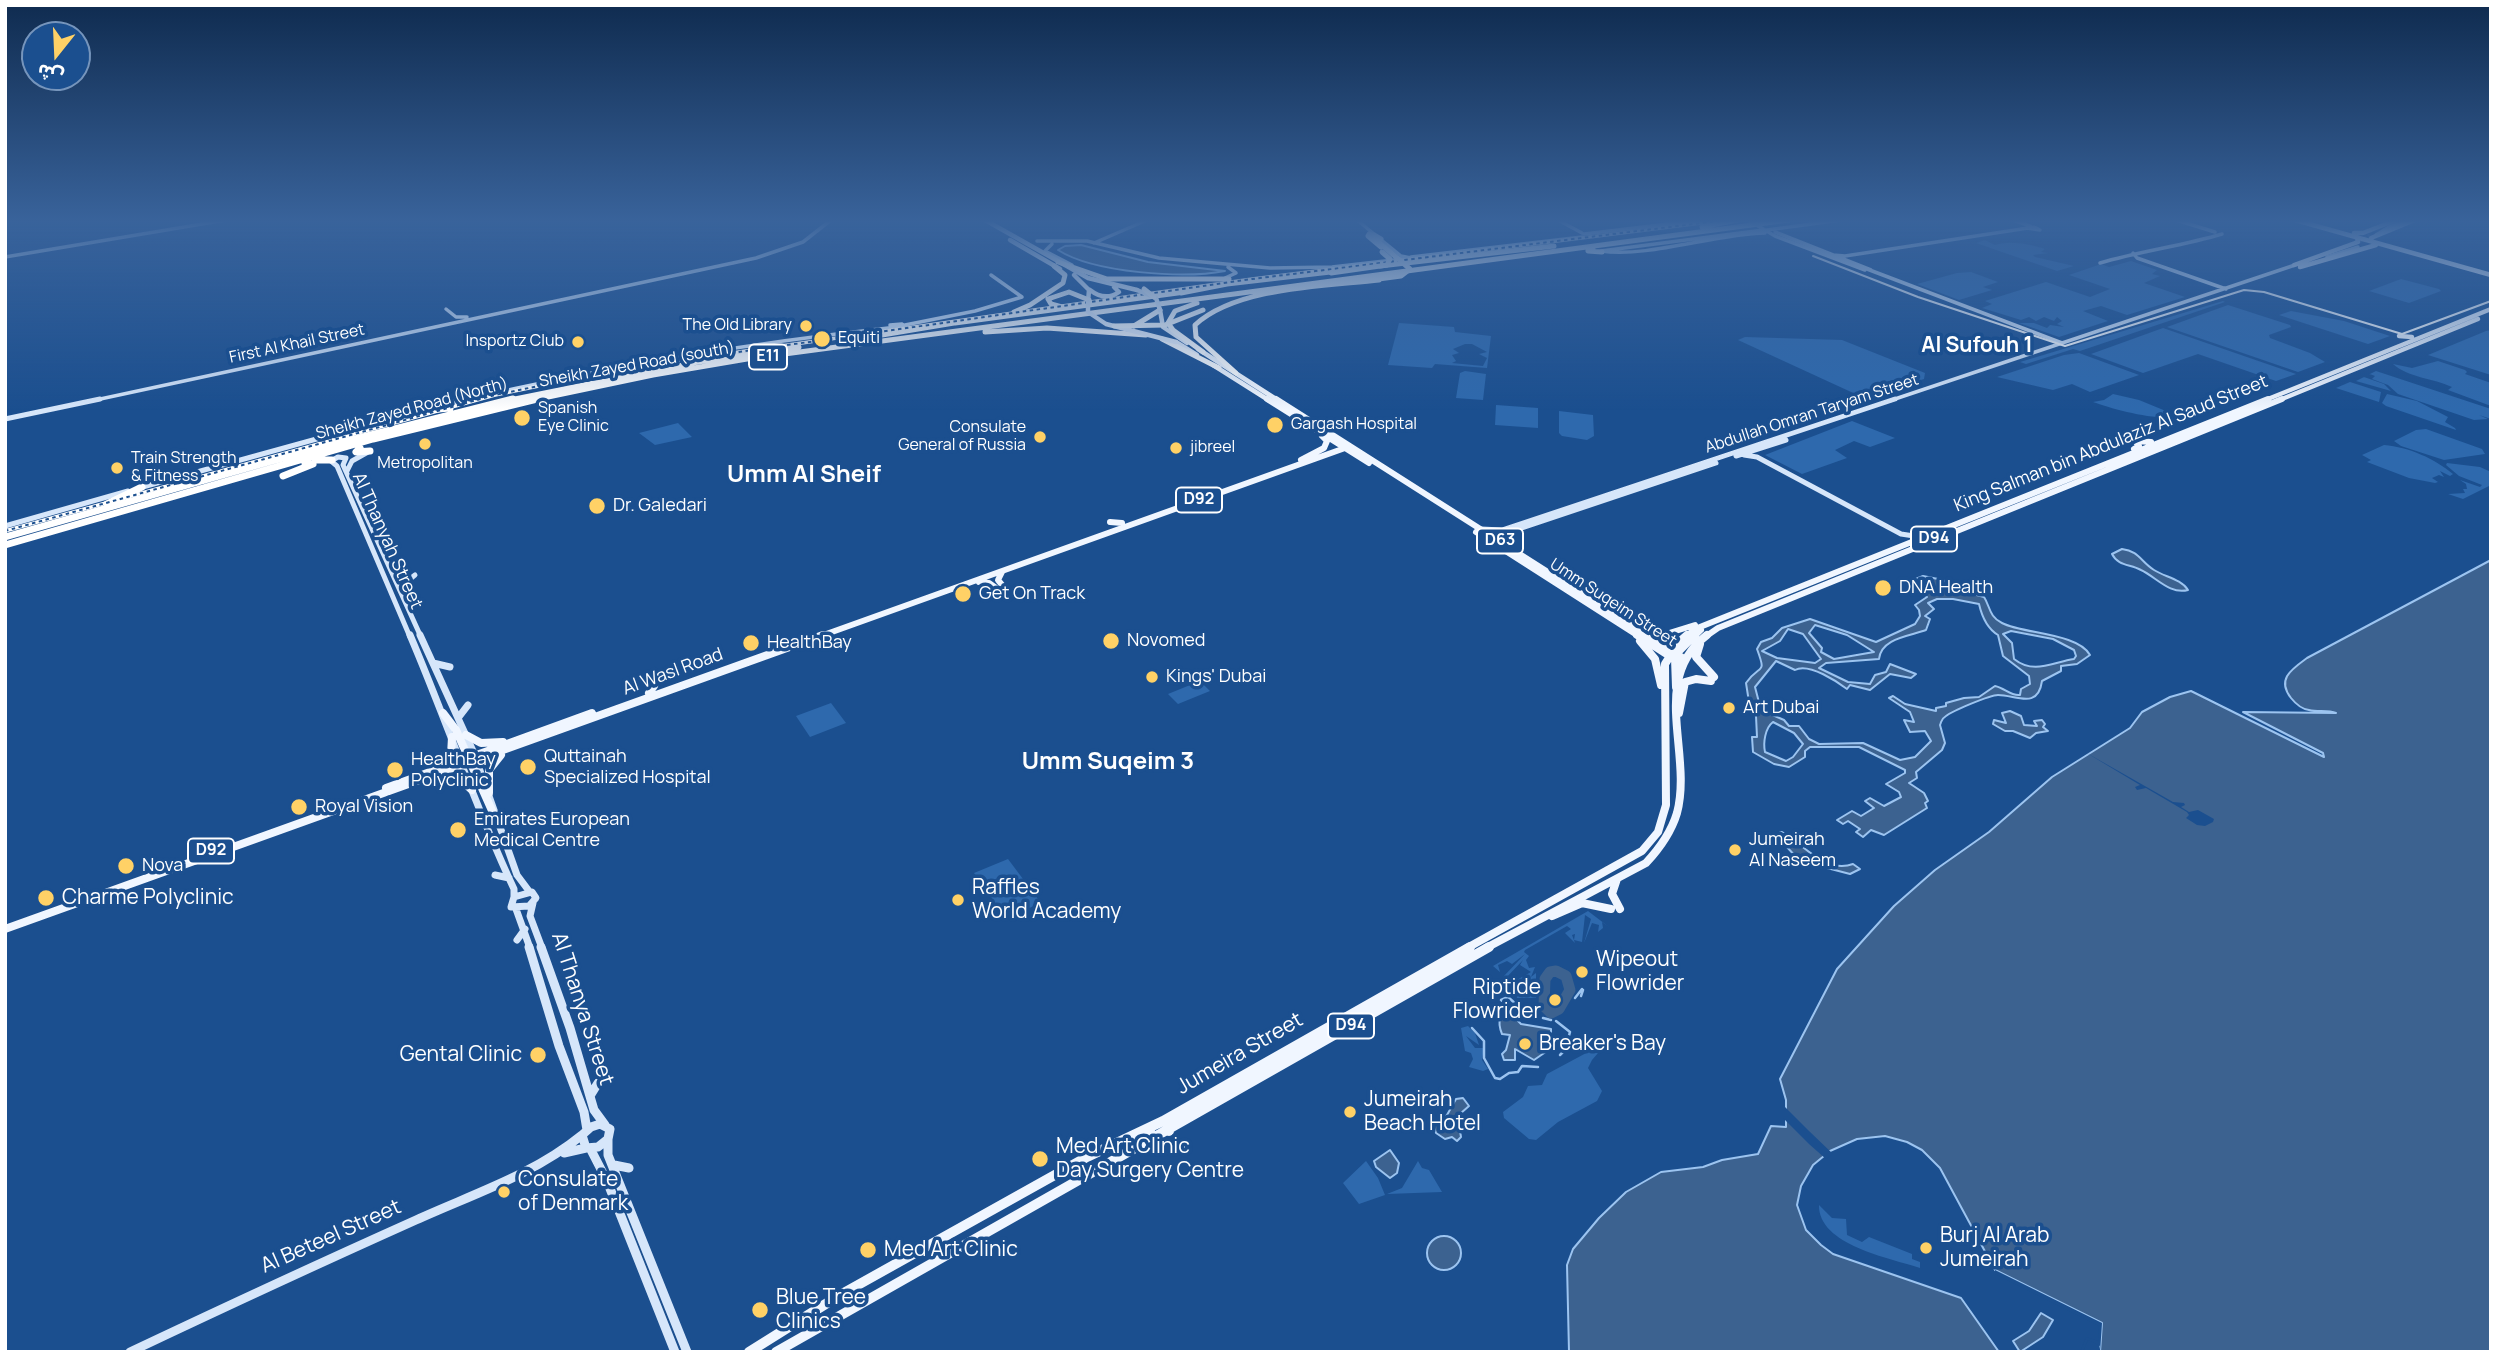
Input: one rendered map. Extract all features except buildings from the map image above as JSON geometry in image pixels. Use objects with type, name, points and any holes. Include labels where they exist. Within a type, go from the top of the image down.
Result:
[{"type":"highway","points":[[840,342],[1002,315],[1027,307],[1063,283]]},
{"type":"highway","points":[[1151,283],[1141,290],[1154,297]]},
{"type":"highway","points":[[1168,294],[1178,291],[1180,285],[1176,283]]},
{"type":"highway","points":[[1181,293],[1233,283]]},
{"type":"highway","points":[[956,323],[1243,283]]},
{"type":"highway","points":[[1249,287],[1265,283]]},
{"type":"highway","name":"E11","points":[[1249,287],[1276,283]]},
{"type":"highway","name":"Sheikh Zayed Road (south)","points":[[5,545],[474,412],[614,382],[747,359],[1308,283]]},
{"type":"highway","points":[[1114,326],[1162,326],[1229,301],[1343,283]]},
{"type":"highway","points":[[747,359],[800,355],[1348,283]]},
{"type":"highway","name":"Sheikh Zayed Road (North)","points":[[8,536],[394,427],[570,384],[698,361],[1249,287]]},
{"type":"highway","points":[[1236,373],[1198,340],[1194,330],[1199,319],[1231,302],[1312,288]]},
{"type":"highway","points":[[1072,307],[1053,305],[1048,299],[1055,294],[1072,292],[1088,301]]},
{"type":"highway","points":[[1203,352],[1172,330],[1168,320],[1178,309],[1209,300]]},
{"type":"highway","points":[[1089,331],[1130,327],[1158,312]]},
{"type":"highway","points":[[951,335],[1027,328],[1156,337],[1219,368]]},
{"type":"highway","points":[[415,411],[446,408],[570,384]]},
{"type":"highway","points":[[446,408],[444,405],[453,402]]},
{"type":"highway","points":[[342,457],[345,453],[474,412]]},
{"type":"highway","points":[[360,448],[356,452],[370,452]]},
{"type":"highway","points":[[93,520],[135,511],[315,460],[332,460]]},
{"type":"highway","points":[[283,476],[313,464],[295,466]]},
{"type":"highway","points":[[8,536],[105,505],[142,487]]},
{"type":"main road","points":[[1083,283],[1095,295],[1104,296],[1119,292],[1108,285]]},
{"type":"main road","points":[[1103,283],[1141,290]]},
{"type":"main road","points":[[1088,301],[1089,290]]},
{"type":"main road","name":"Umm Suqeim Street","points":[[1154,297],[1160,303],[1159,323],[1614,622],[1675,658]]},
{"type":"main road","name":"Umm Suqeim Street","points":[[1088,301],[1086,308],[1091,316],[1114,326],[1156,333],[1176,342],[1346,447],[1382,466],[1633,625],[1675,658]]},
{"type":"main road","name":"King Salman bin Abdulaziz Al Saud Street","points":[[1732,612],[2436,330],[2491,311]]},
{"type":"main road","name":"King Salman bin Abdulaziz Al Saud Street","points":[[1675,658],[1727,623],[2393,354],[2491,311]]},
{"type":"main road","points":[[2399,336],[2412,338],[2436,330]]},
{"type":"main road","points":[[2393,354],[2413,342],[2412,340]]},
{"type":"main road","points":[[2266,405],[2262,403],[2280,396],[2281,393]]},
{"type":"main road","points":[[1301,460],[1327,444],[1313,427]]},
{"type":"main road","points":[[2129,453],[2139,447],[2135,441],[2147,443],[2162,440]]},
{"type":"main road","points":[[2142,455],[2141,453],[2151,448],[2148,446]]},
{"type":"main road","name":"Al Wasl Road","points":[[5,927],[416,777],[518,746],[808,643],[1003,571],[1111,525],[1182,508],[1346,447]]},
{"type":"main road","name":"Al Wasl Road","points":[[5,927],[409,785],[530,735],[592,719],[651,690],[1026,558],[1111,525],[1346,447]]},
{"type":"main road","points":[[1322,456],[1348,454],[1366,460]]},
{"type":"main road","points":[[1224,484],[1233,484]]},
{"type":"main road","points":[[986,577],[1026,558]]},
{"type":"main road","points":[[972,582],[988,583],[1005,592],[998,580],[1003,571]]},
{"type":"main road","points":[[1797,587],[1816,587]]},
{"type":"main road","points":[[1633,625],[1655,633],[1668,634],[1732,612]]},
{"type":"main road","points":[[1675,658],[1700,631],[1732,612]]},
{"type":"main road","points":[[1614,622],[1641,642],[1653,655],[1658,667],[1665,707]]},
{"type":"main road","points":[[1677,717],[1685,682],[1712,679],[1696,655],[1704,638]]},
{"type":"main road","name":"Jumeira Street","points":[[776,1352],[970,1240],[1124,1157],[1651,858],[1667,841],[1674,827],[1679,787],[1675,658]]},
{"type":"main road","name":"Jumeira Street","points":[[749,1352],[845,1292],[1087,1157],[1194,1104],[1370,1002],[1631,858],[1653,840],[1665,816],[1665,707],[1675,658]]},
{"type":"main road","points":[[443,713],[456,730],[494,815]]},
{"type":"main road","points":[[576,713],[592,719]]},
{"type":"main road","points":[[374,796],[552,728]]},
{"type":"main road","points":[[466,735],[485,744],[530,735]]},
{"type":"main road","points":[[416,777],[449,759],[452,737]]},
{"type":"main road","points":[[489,793],[491,789],[486,776],[489,766],[518,746]]},
{"type":"main road","points":[[409,785],[451,777],[460,779],[472,790]]},
{"type":"main road","points":[[1598,888],[1594,884],[1630,863],[1631,858]]},
{"type":"main road","points":[[1548,915],[1558,915],[1582,904],[1616,909],[1612,894],[1617,879]]},
{"type":"main road","points":[[1548,915],[1586,892],[1588,889],[1582,885]]},
{"type":"main road","points":[[1265,1076],[1276,1077]]},
{"type":"main road","points":[[1169,1131],[1169,1124],[1187,1113],[1194,1104]]},
{"type":"main road","points":[[1124,1157],[1131,1147],[1150,1135],[1150,1128]]},
{"type":"main road","points":[[1124,1157],[1160,1143],[1180,1147]]},
{"type":"street","name":"First Al Khail Street","points":[[5,417],[631,283]]},
{"type":"street","name":"First Al Khail Street","points":[[5,417],[640,283]]},
{"type":"street","points":[[5,526],[453,402],[638,362],[900,325],[978,311],[1022,297],[1003,283]]},
{"type":"street","points":[[1902,283],[2048,340],[2064,344],[2081,336]]},
{"type":"street","points":[[1903,283],[2064,344]]},
{"type":"street","points":[[2210,283],[2220,288],[2219,292],[2242,283]]},
{"type":"street","name":"Abdullah Omran Taryam Street","points":[[1681,475],[1686,476],[1691,471],[2245,283]]},
{"type":"street","points":[[2218,284],[2233,286]]},
{"type":"street","points":[[2218,284],[2226,288]]},
{"type":"street","name":"Abdullah Omran Taryam Street","points":[[2081,336],[2219,292]]},
{"type":"street","points":[[446,309],[459,317],[479,316]]},
{"type":"street","points":[[438,325],[448,320],[449,315]]},
{"type":"street","points":[[2041,335],[2063,340],[2081,336]]},
{"type":"street","points":[[2048,340],[2052,343],[2050,347]]},
{"type":"street","name":"Abdullah Omran Taryam Street","points":[[1478,528],[1502,530],[2064,344]]},
{"type":"street","points":[[1756,450],[1754,452],[1757,457]]},
{"type":"street","points":[[347,471],[354,460],[370,452]]},
{"type":"street","points":[[1740,455],[1757,457],[1901,534],[1906,539],[1905,544]]},
{"type":"street","name":"Al Thanyah Street","points":[[346,458],[343,463],[466,735],[469,760],[452,737],[407,626],[338,467],[332,460],[346,458]]},
{"type":"street","points":[[1514,550],[1504,539],[1507,533],[1681,475],[1681,472],[1710,461]]},
{"type":"street","points":[[354,522],[359,516]]},
{"type":"street","points":[[1901,534],[1917,536],[1938,530]]},
{"type":"street","points":[[359,535],[367,536]]},
{"type":"street","points":[[378,563],[383,565],[391,581],[399,584],[415,575]]},
{"type":"street","points":[[407,626],[411,625],[419,633]]},
{"type":"street","points":[[433,663],[450,667]]},
{"type":"street","points":[[458,718],[468,705]]},
{"type":"street","points":[[469,760],[489,793],[494,815],[517,875],[529,891],[514,897],[514,889],[492,843],[472,790],[469,760]]},
{"type":"street","points":[[495,876],[509,878]]},
{"type":"street","name":"Al Thanya Street","points":[[529,891],[536,895],[530,914],[596,1113],[605,1125]]},
{"type":"street","name":"Al Thanya Street","points":[[514,897],[510,905],[516,909],[525,929],[535,969],[584,1112],[584,1133]]},
{"type":"street","points":[[516,909],[533,903]]},
{"type":"street","points":[[517,940],[525,929]]},
{"type":"street","points":[[590,1096],[598,1083]]},
{"type":"street","points":[[675,1352],[607,1181],[582,1142],[584,1133],[596,1125],[605,1125],[611,1132],[607,1151],[687,1352]]},
{"type":"street","name":"Al Beteel Street","points":[[549,1158],[584,1133]]},
{"type":"street","points":[[588,1148],[602,1145],[608,1139]]},
{"type":"street","name":"Al Beteel Street","points":[[130,1352],[549,1158],[588,1148]]},
{"type":"street","points":[[614,1165],[629,1168]]},
{"type":"shaded area","points":[[1994,283],[1983,287],[1992,290],[1959,300],[1917,284]]},
{"type":"shaded area","points":[[2042,283],[2050,283],[2090,297],[2110,289],[2093,283],[2145,283],[2185,297],[2127,315],[2101,306],[2083,311],[2108,321],[2059,337],[2019,323],[2034,323],[2047,328],[2050,325],[2064,327],[2057,324],[2062,321],[2057,317],[2054,321],[2044,317],[2036,321],[2029,317],[2021,320],[1982,308],[1992,304],[1985,301]]},
{"type":"shaded area","points":[[2389,283],[2417,283],[2441,291],[2409,303],[2369,291]]},
{"type":"shaded area","points":[[2225,302],[2080,351],[2073,349],[2026,364],[2020,362]]},
{"type":"shaded area","points":[[2228,305],[2290,325],[2291,327],[2269,335],[2270,338],[2310,353],[2325,362],[2298,372],[2167,327]]},
{"type":"shaded area","points":[[2291,311],[2344,321],[2390,336],[2368,344],[2279,315]]},
{"type":"shaded area","points":[[1399,323],[1454,327],[1455,332],[1491,336],[1487,368],[1435,364],[1432,368],[1388,365]],"holes":[[[1472,344],[1487,352],[1479,354],[1487,358],[1483,366],[1452,363],[1456,361],[1452,355],[1459,353],[1453,349]]]},
{"type":"shaded area","points":[[2163,328],[2296,374],[2276,381],[2198,354],[2143,373],[2091,354]]},
{"type":"shaded area","points":[[2491,330],[2491,375],[2428,355],[2486,331]]},
{"type":"shaded area","points":[[1745,337],[1842,340],[1925,373],[1924,379],[1862,397],[1738,340]]},
{"type":"shaded area","points":[[2079,353],[2139,375],[2090,392],[2072,384],[2053,390],[1997,377],[2064,355]]},
{"type":"shaded area","points":[[2438,361],[2491,383],[2491,406],[2448,390],[2452,387],[2445,384],[2399,369],[2393,364],[2412,368]]},
{"type":"shaded area","points":[[1465,371],[1486,374],[1483,400],[1456,398],[1460,373]]},
{"type":"shaded area","points":[[2376,371],[2491,409],[2491,419],[2479,415],[2488,419],[2474,420],[2398,394],[2388,385],[2372,379],[2375,376],[2370,374]]},
{"type":"shaded area","points":[[2365,377],[2384,384],[2391,391],[2356,381]]},
{"type":"shaded area","points":[[2350,382],[2381,392],[2379,402],[2336,388]]},
{"type":"shaded area","points":[[2113,394],[2139,400],[2178,416],[2148,416],[2093,402],[2104,400]]},
{"type":"shaded area","points":[[2387,394],[2417,401],[2448,417],[2445,422],[2456,430],[2386,406],[2382,403]]},
{"type":"shaded area","points":[[1496,405],[1538,408],[1538,428],[1495,425]]},
{"type":"shaded area","points":[[1559,411],[1593,415],[1594,436],[1587,440],[1562,436],[1559,433]]},
{"type":"shaded area","points":[[1852,421],[1895,438],[1870,447],[1854,441],[1835,450],[1847,458],[1802,474],[1765,455]]},
{"type":"shaded area","points":[[678,423],[692,437],[655,445],[639,433]]},
{"type":"shaded area","points":[[2426,429],[2482,449],[2485,454],[2444,460],[2401,446],[2394,441],[2416,430]]},
{"type":"shaded area","points":[[2384,445],[2421,455],[2453,474],[2450,476],[2440,471],[2444,477],[2439,475],[2432,478],[2438,482],[2435,483],[2409,478],[2367,462],[2371,460],[2362,455]]},
{"type":"shaded area","points":[[2447,463],[2480,467],[2491,472],[2491,485],[2463,499],[2448,494],[2465,493],[2463,489],[2467,489],[2466,484],[2460,480],[2480,487],[2482,485],[2459,476]]},
{"type":"shaded area","points":[[2122,549],[2136,554],[2154,570],[2177,581],[2188,590],[2169,588],[2141,570],[2118,561],[2112,554]]},
{"type":"shaded area","points":[[2491,560],[2491,1352],[2100,1352],[2102,1323],[1995,1270],[1940,1168],[1922,1150],[1907,1142],[1885,1136],[1857,1139],[1830,1151],[1813,1165],[1801,1186],[1797,1205],[1806,1230],[1833,1254],[1961,1298],[1999,1352],[1569,1352],[1567,1265],[1573,1249],[1626,1192],[1661,1172],[1703,1167],[1722,1160],[1758,1154],[1771,1126],[1786,1127],[1786,1100],[1780,1079],[1837,969],[1894,906],[1935,870],[1989,832],[2052,777],[2130,728],[2142,712],[2170,697],[2191,691],[2324,757],[2323,753],[2243,712],[2336,713],[2312,711],[2296,704],[2285,685],[2291,670],[2307,658]]},
{"type":"shaded area","points":[[1923,576],[1943,580],[1958,590],[1984,597],[1992,615],[1998,621],[2011,627],[2074,642],[2090,655],[2077,664],[2061,666],[2061,671],[2042,681],[2040,690],[2031,698],[1998,695],[1980,700],[1944,717],[1940,725],[1945,743],[1942,750],[1916,772],[1917,778],[1909,783],[1924,793],[1928,801],[1925,803],[1927,808],[1884,835],[1871,830],[1863,837],[1856,832],[1860,829],[1848,821],[1843,824],[1837,820],[1852,811],[1861,816],[1874,808],[1865,801],[1870,798],[1884,806],[1901,797],[1899,792],[1886,784],[1905,773],[1905,770],[1859,747],[1810,747],[1805,751],[1805,757],[1789,767],[1774,764],[1753,752],[1752,737],[1757,737],[1756,716],[1752,713],[1746,683],[1762,666],[1757,649],[1761,642],[1772,638],[1782,628],[1810,619],[1876,642],[1915,624],[1920,616],[1915,605],[1927,597],[1920,588],[1906,583]],"holes":[[[1937,599],[1979,604],[1986,622],[1998,635],[2003,656],[2029,676],[2030,684],[2021,689],[2020,695],[1995,686],[1979,697],[1946,703],[1946,706],[1936,708],[1936,711],[1905,704],[1893,696],[1889,698],[1910,712],[1914,722],[1904,720],[1910,732],[1925,731],[1931,741],[1915,757],[1900,760],[1863,743],[1819,744],[1809,739],[1799,726],[1789,726],[1784,720],[1761,710],[1755,687],[1776,661],[1795,670],[1801,668],[1815,671],[1847,689],[1850,685],[1870,690],[1890,674],[1911,678],[1916,674],[1890,664],[1886,672],[1875,675],[1870,684],[1848,682],[1819,668],[1826,663],[1879,659],[1885,646],[1891,642],[1926,630],[1930,619],[1925,616],[1934,609],[1928,603]],[[1815,625],[1847,635],[1874,652],[1834,659],[1821,652],[1822,648],[1809,633]],[[1788,629],[1803,634],[1821,659],[1815,663],[1777,658],[1762,651],[1780,641]],[[2011,631],[2053,639],[2074,650],[2076,656],[2074,659],[2051,665],[2036,667],[2021,664],[2014,659],[2012,643],[2003,634]],[[1773,722],[1794,733],[1803,744],[1793,757],[1786,761],[1765,752],[1768,728]]]},
{"type":"shaded area","points":[[1200,681],[1210,691],[1178,704],[1168,694]]},
{"type":"shaded area","points":[[831,703],[846,723],[810,737],[796,716]]},
{"type":"shaded area","points":[[2010,711],[2021,716],[2024,725],[2037,726],[2034,721],[2042,720],[2045,724],[2043,727],[2048,731],[2036,733],[2030,738],[2013,731],[2005,731],[1993,724],[1994,720],[2006,723],[2002,713]]},
{"type":"shaded area","points":[[1782,832],[1824,862],[1843,866],[1853,864],[1860,869],[1850,874],[1797,858],[1786,846],[1779,833]]},
{"type":"shaded area","points":[[1008,859],[1041,903],[1006,918],[974,873]]},
{"type":"shaded area","points":[[1588,911],[1609,927],[1602,922],[1603,928],[1598,932],[1599,925],[1592,923],[1584,943],[1591,919],[1585,915],[1582,942],[1574,940],[1575,934],[1572,935],[1575,943],[1565,933],[1571,929],[1567,926],[1525,950],[1529,956],[1526,960],[1529,968],[1535,967],[1531,977],[1536,973],[1536,998],[1517,998],[1515,991],[1525,992],[1527,988],[1513,986],[1510,981],[1531,972],[1520,965],[1523,960],[1505,979],[1503,977],[1525,954],[1512,964],[1507,961],[1498,965],[1500,972],[1493,966]]},
{"type":"shaded area","name":"Breaker's Bay","points":[[1512,1008],[1521,1014],[1518,1021],[1521,1024],[1551,1029],[1551,1035],[1543,1035],[1544,1044],[1550,1049],[1534,1060],[1515,1049],[1515,1060],[1504,1060],[1502,1054],[1506,1050],[1510,1035],[1502,1034],[1500,1021],[1502,1014]]},
{"type":"shaded area","points":[[1468,1026],[1475,1033],[1479,1045],[1466,1036],[1475,1048],[1484,1048],[1482,1060],[1488,1069],[1483,1071],[1469,1067],[1473,1059],[1471,1053],[1465,1051],[1461,1028]]},
{"type":"shaded area","points":[[1605,1045],[1588,1068],[1602,1091],[1597,1101],[1558,1122],[1536,1140],[1529,1139],[1504,1118],[1503,1112],[1523,1097],[1528,1086],[1542,1085],[1547,1074]]},
{"type":"shaded area","points":[[1463,1098],[1469,1106],[1461,1113],[1460,1122],[1454,1128],[1460,1131],[1461,1137],[1457,1141],[1452,1137],[1445,1139],[1436,1133],[1433,1125],[1447,1115],[1456,1099]]},
{"type":"shaded area","points":[[1390,1150],[1399,1163],[1397,1173],[1390,1178],[1376,1167],[1374,1161]]},
{"type":"shaded area","points":[[1366,1161],[1378,1178],[1385,1195],[1359,1204],[1343,1183]]},
{"type":"shaded area","points":[[1418,1161],[1422,1168],[1429,1170],[1442,1192],[1387,1194],[1402,1188]]},
{"type":"shaded area","points":[[1819,1205],[1832,1218],[1846,1219],[1847,1235],[1862,1242],[1869,1237],[1912,1254],[1912,1259],[1920,1262],[1920,1268],[1858,1248],[1843,1240],[1830,1230],[1822,1219]]},
{"type":"shaded area","points":[[1444,1236],[1456,1241],[1461,1253],[1456,1265],[1444,1270],[1432,1265],[1427,1253],[1432,1241]]},
{"type":"shaded area","points":[[2041,1313],[2053,1320],[2043,1337],[2020,1352],[2013,1341],[2029,1331]]},
{"type":"pier","points":[[2085,752],[2173,802],[2184,803],[2181,807],[2189,812],[2198,810],[2214,819],[2213,822],[2205,826],[2197,825],[2186,818],[2189,815],[2187,812],[2146,788],[2137,790],[2135,787],[2140,785]]},
{"type":"pier","points":[[1783,1105],[1833,1154],[1826,1159],[1809,1144],[1783,1118]]},
{"type":"pier","points":[[1995,1270],[2102,1323],[2100,1352],[2100,1346],[2088,1340],[2083,1352],[2080,1352],[2086,1337],[2098,1341],[2099,1326],[1995,1274]]},
{"type":"waterway","points":[[1619,954],[1623,956],[1621,959],[1629,957],[1626,960]]},
{"type":"waterway","points":[[1556,971],[1566,976],[1570,990],[1559,1009],[1551,1013],[1544,1006],[1545,979],[1550,972],[1556,971]]},
{"type":"waterway","points":[[1575,998],[1582,989]]},
{"type":"waterway","points":[[1581,996],[1583,990]]},
{"type":"waterway","points":[[1502,1005],[1508,1005],[1501,1000],[1508,997],[1518,1006],[1532,1006]]},
{"type":"waterway","points":[[1543,1018],[1551,1020]]},
{"type":"waterway","points":[[1556,1021],[1570,1032],[1565,1050],[1560,1055]]},
{"type":"waterway","points":[[1472,1028],[1484,1041],[1484,1058],[1495,1078],[1500,1079],[1509,1073],[1518,1072],[1522,1066],[1538,1067]]},
{"type":"tram line","points":[[1883,283],[2065,346],[2244,290],[2264,292],[2402,334],[2491,301]]},
{"type":"railway","points":[[5,531],[495,395],[626,368],[1222,283]]},
{"type":"place","name":"The Old Library","points":[[806,326]]},
{"type":"place","name":"Equiti","points":[[822,339]]},
{"type":"place","name":"Insportz Club","points":[[578,342]]},
{"type":"place","name":"Spanish Eye Clinic","points":[[522,418]]},
{"type":"place","name":"Gargash Hospital","points":[[1275,425]]},
{"type":"place","name":"Consulate General of Russia","points":[[1040,437]]},
{"type":"place","name":"Metropolitan","points":[[425,444]]},
{"type":"place","name":"jibreel","points":[[1176,448]]},
{"type":"place","name":"Train Strength & Fitness","points":[[117,468]]},
{"type":"place","name":"Dr. Galedari","points":[[597,506]]},
{"type":"place","name":"DNA Health","points":[[1883,588]]},
{"type":"place","name":"Get On Track","points":[[963,594]]},
{"type":"place","name":"Novomed","points":[[1111,641]]},
{"type":"place","name":"HealthBay","points":[[751,643]]},
{"type":"place","name":"Kings' Dubai","points":[[1152,677]]},
{"type":"place","name":"Art Dubai","points":[[1729,708]]},
{"type":"place","name":"Quttainah Specialized Hospital","points":[[528,767]]},
{"type":"place","name":"HealthBay Polyclinic","points":[[395,770]]},
{"type":"place","name":"Royal Vision","points":[[299,807]]},
{"type":"place","name":"Emirates European Medical Centre","points":[[458,830]]},
{"type":"place","name":"Jumeirah Al Naseem","points":[[1735,850]]},
{"type":"place","name":"Nova","points":[[126,866]]},
{"type":"place","name":"Charme Polyclinic","points":[[46,898]]},
{"type":"place","name":"Raffles World Academy","points":[[958,900]]},
{"type":"place","name":"Wipeout Flowrider","points":[[1582,972]]},
{"type":"place","name":"Riptide Flowrider","points":[[1555,1000]]},
{"type":"place","name":"Breaker's Bay","points":[[1525,1044]]},
{"type":"place","name":"Gental Clinic","points":[[538,1055]]},
{"type":"place","name":"Jumeirah Beach Hotel","points":[[1350,1112]]},
{"type":"place","name":"Med Art Clinic Day Surgery Centre","points":[[1040,1159]]},
{"type":"place","name":"Consulate of Denmark","points":[[504,1192]]},
{"type":"place","name":"Burj Al Arab Jumeirah","points":[[1926,1248]]},
{"type":"place","name":"Med Art Clinic","points":[[868,1250]]},
{"type":"place","name":"Blue Tree Clinics","points":[[760,1310]]},
{"type":"district","name":"Al Sufouh 1","points":[[1977,346]]},
{"type":"district","name":"Umm Al Sheif","points":[[804,475]]},
{"type":"district","name":"Umm Suqeim 3","points":[[1108,762]]}]
